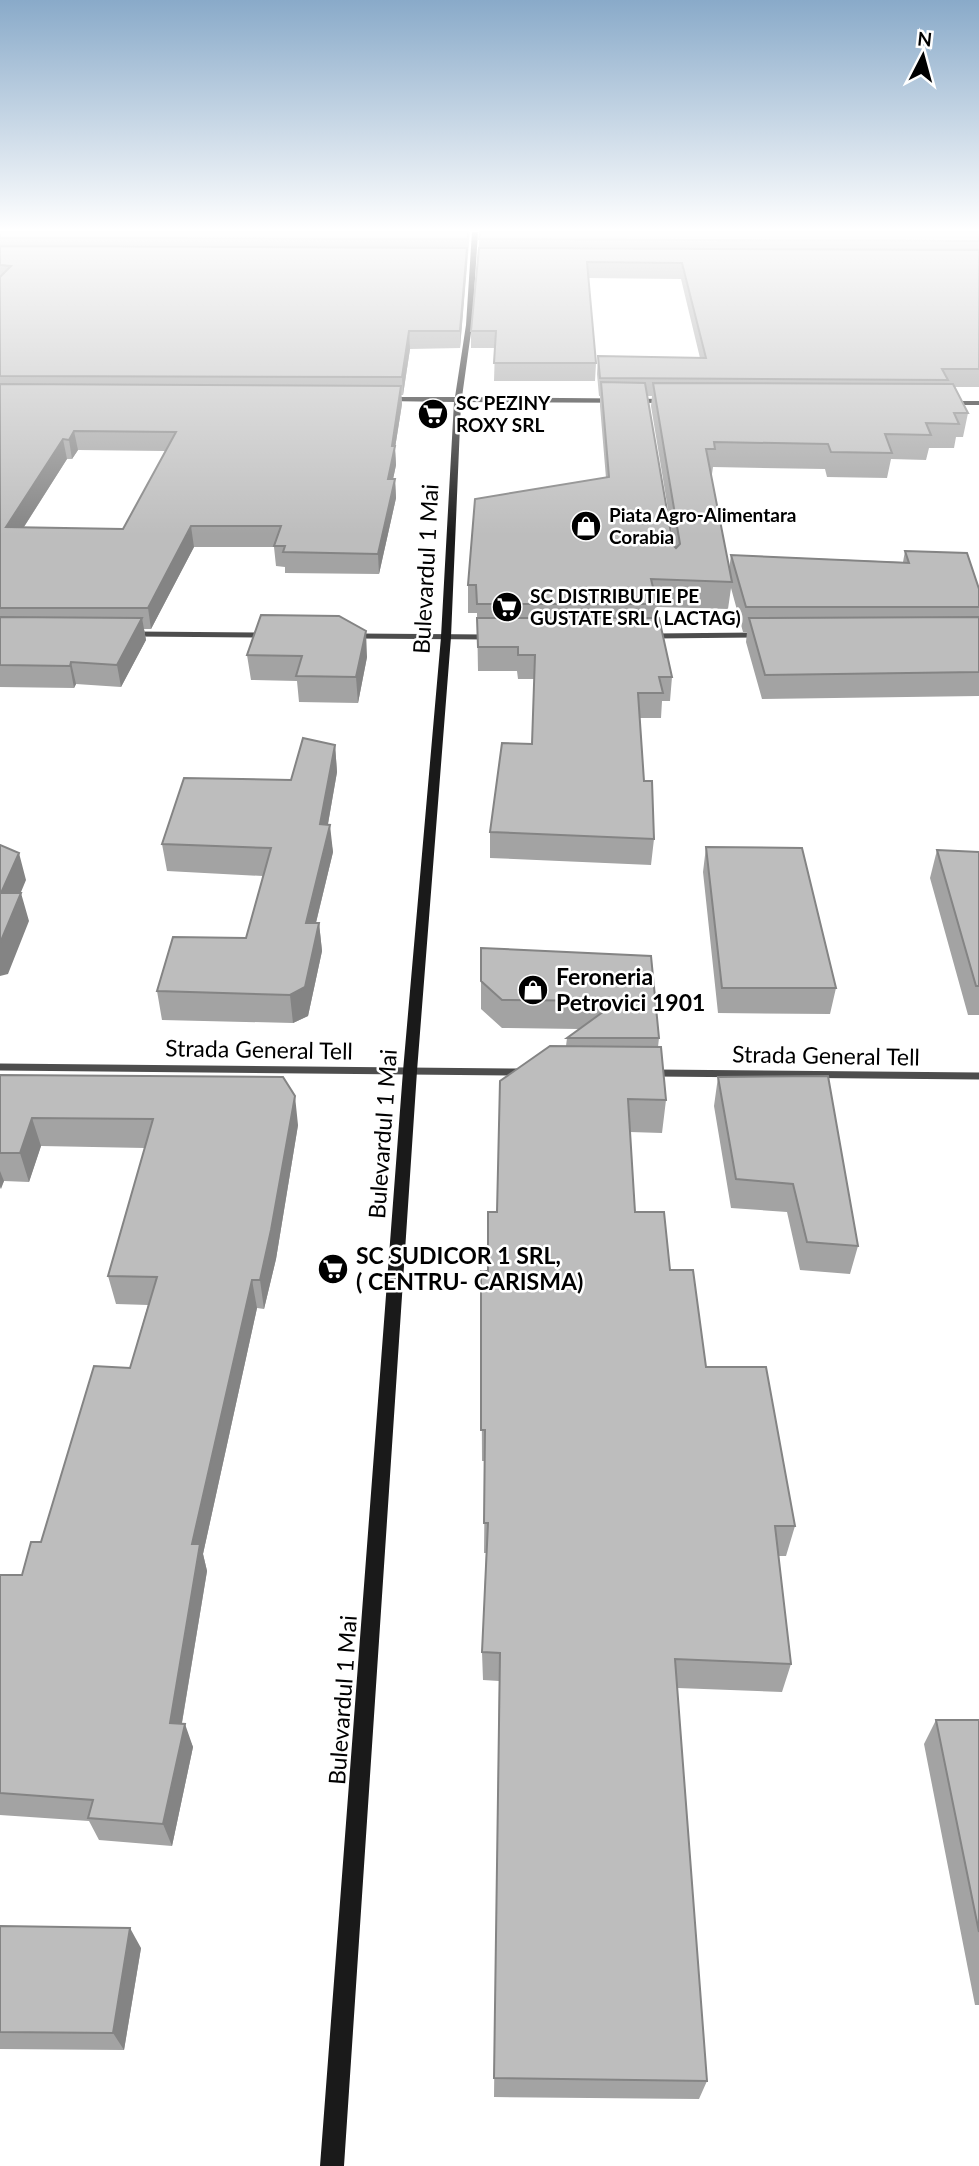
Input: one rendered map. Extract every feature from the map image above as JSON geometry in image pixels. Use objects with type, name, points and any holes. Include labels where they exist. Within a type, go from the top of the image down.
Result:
[{"type":"street","name":"Bulevardul 1 Mai","points":[[332,2166],[410,1071],[446,637],[458,399],[468,333]]},
{"type":"street","points":[[375,399],[686,401]]},
{"type":"street","points":[[939,403],[979,403]]},
{"type":"street","points":[[125,634],[265,635]]},
{"type":"street","points":[[650,636],[759,635]]},
{"type":"street","points":[[348,636],[500,637]]},
{"type":"street","name":"Strada General Tell","points":[[0,1067],[535,1072]]},
{"type":"street","name":"Strada General Tell","points":[[646,1073],[979,1076]]},
{"type":"building","points":[[0,333],[409,333],[402,377],[0,376]]},
{"type":"building","points":[[496,333],[593,333],[596,363],[494,363]]},
{"type":"building","points":[[700,333],[979,333],[979,369],[942,369],[948,380],[600,378],[598,356],[706,358]]},
{"type":"building","points":[[601,382],[645,383],[673,545],[676,548],[680,544],[653,383],[953,384],[968,413],[954,413],[959,424],[926,423],[931,435],[885,434],[892,453],[831,452],[828,444],[714,442],[715,449],[706,449],[732,582],[651,579],[657,604],[477,604],[476,585],[468,585],[475,499],[609,477]]},
{"type":"building","points":[[0,384],[401,386],[392,446],[395,446],[388,479],[395,479],[378,554],[283,552],[285,546],[274,546],[281,526],[191,526],[148,608],[0,608]],"holes":[[[74,431],[176,432],[123,529],[6,527],[63,439],[69,440]]]},
{"type":"building","points":[[905,551],[967,553],[979,589],[979,607],[746,607],[731,555],[909,563]]},
{"type":"building","points":[[261,615],[339,616],[366,631],[356,677],[296,676],[302,656],[247,655]]},
{"type":"building","points":[[0,617],[142,618],[117,665],[71,662],[70,666],[0,665]]},
{"type":"building","points":[[979,617],[979,672],[765,675],[749,618]]},
{"type":"building","points":[[477,618],[659,618],[672,677],[659,677],[663,693],[638,693],[644,781],[652,781],[654,839],[490,832],[502,743],[532,744],[535,655],[518,655],[518,647],[478,647]]},
{"type":"building","points":[[303,738],[335,745],[320,824],[330,825],[306,923],[319,923],[305,987],[290,995],[157,991],[173,937],[246,938],[271,848],[162,844],[184,778],[291,780]]},
{"type":"building","points":[[0,845],[19,853],[1,893],[21,893],[0,943]]},
{"type":"building","points":[[706,847],[802,848],[836,988],[722,988]]},
{"type":"building","points":[[937,850],[979,852],[979,986],[976,986]]},
{"type":"building","points":[[481,948],[651,956],[659,1038],[567,1038],[618,1001],[502,1000],[481,981]]},
{"type":"building","points":[[550,1046],[661,1047],[666,1100],[628,1099],[635,1212],[664,1212],[670,1270],[693,1270],[706,1367],[766,1367],[795,1526],[775,1526],[791,1664],[675,1659],[707,2081],[494,2078],[500,1653],[482,1652],[488,1523],[484,1523],[485,1430],[481,1430],[481,1271],[488,1271],[488,1212],[497,1212],[500,1081]]},
{"type":"building","points":[[0,1075],[283,1077],[295,1096],[260,1280],[252,1280],[192,1544],[200,1544],[170,1723],[185,1724],[163,1824],[88,1818],[93,1800],[0,1793],[0,1575],[22,1575],[31,1542],[41,1542],[94,1366],[130,1368],[157,1277],[108,1276],[153,1119],[32,1118],[20,1153],[0,1153]]},
{"type":"building","points":[[828,1076],[858,1246],[807,1242],[793,1184],[736,1179],[718,1077]]},
{"type":"building","points":[[936,1720],[979,1720],[979,1932]]},
{"type":"building","points":[[0,1926],[130,1928],[113,2033],[0,2032]]},
{"type":"place","name":"SC PEZINY ROXY SRL","points":[[433,414]]},
{"type":"place","name":"Piata Agro-Alimentara Corabia","points":[[586,526]]},
{"type":"place","name":"SC DISTRIBUTIE PE GUSTATE SRL ( LACTAG)","points":[[507,607]]},
{"type":"place","name":"Feroneria Petrovici 1901","points":[[533,990]]},
{"type":"place","name":"SC SUDICOR 1 SRL, ( CENTRU- CARISMA)","points":[[333,1269]]}]
